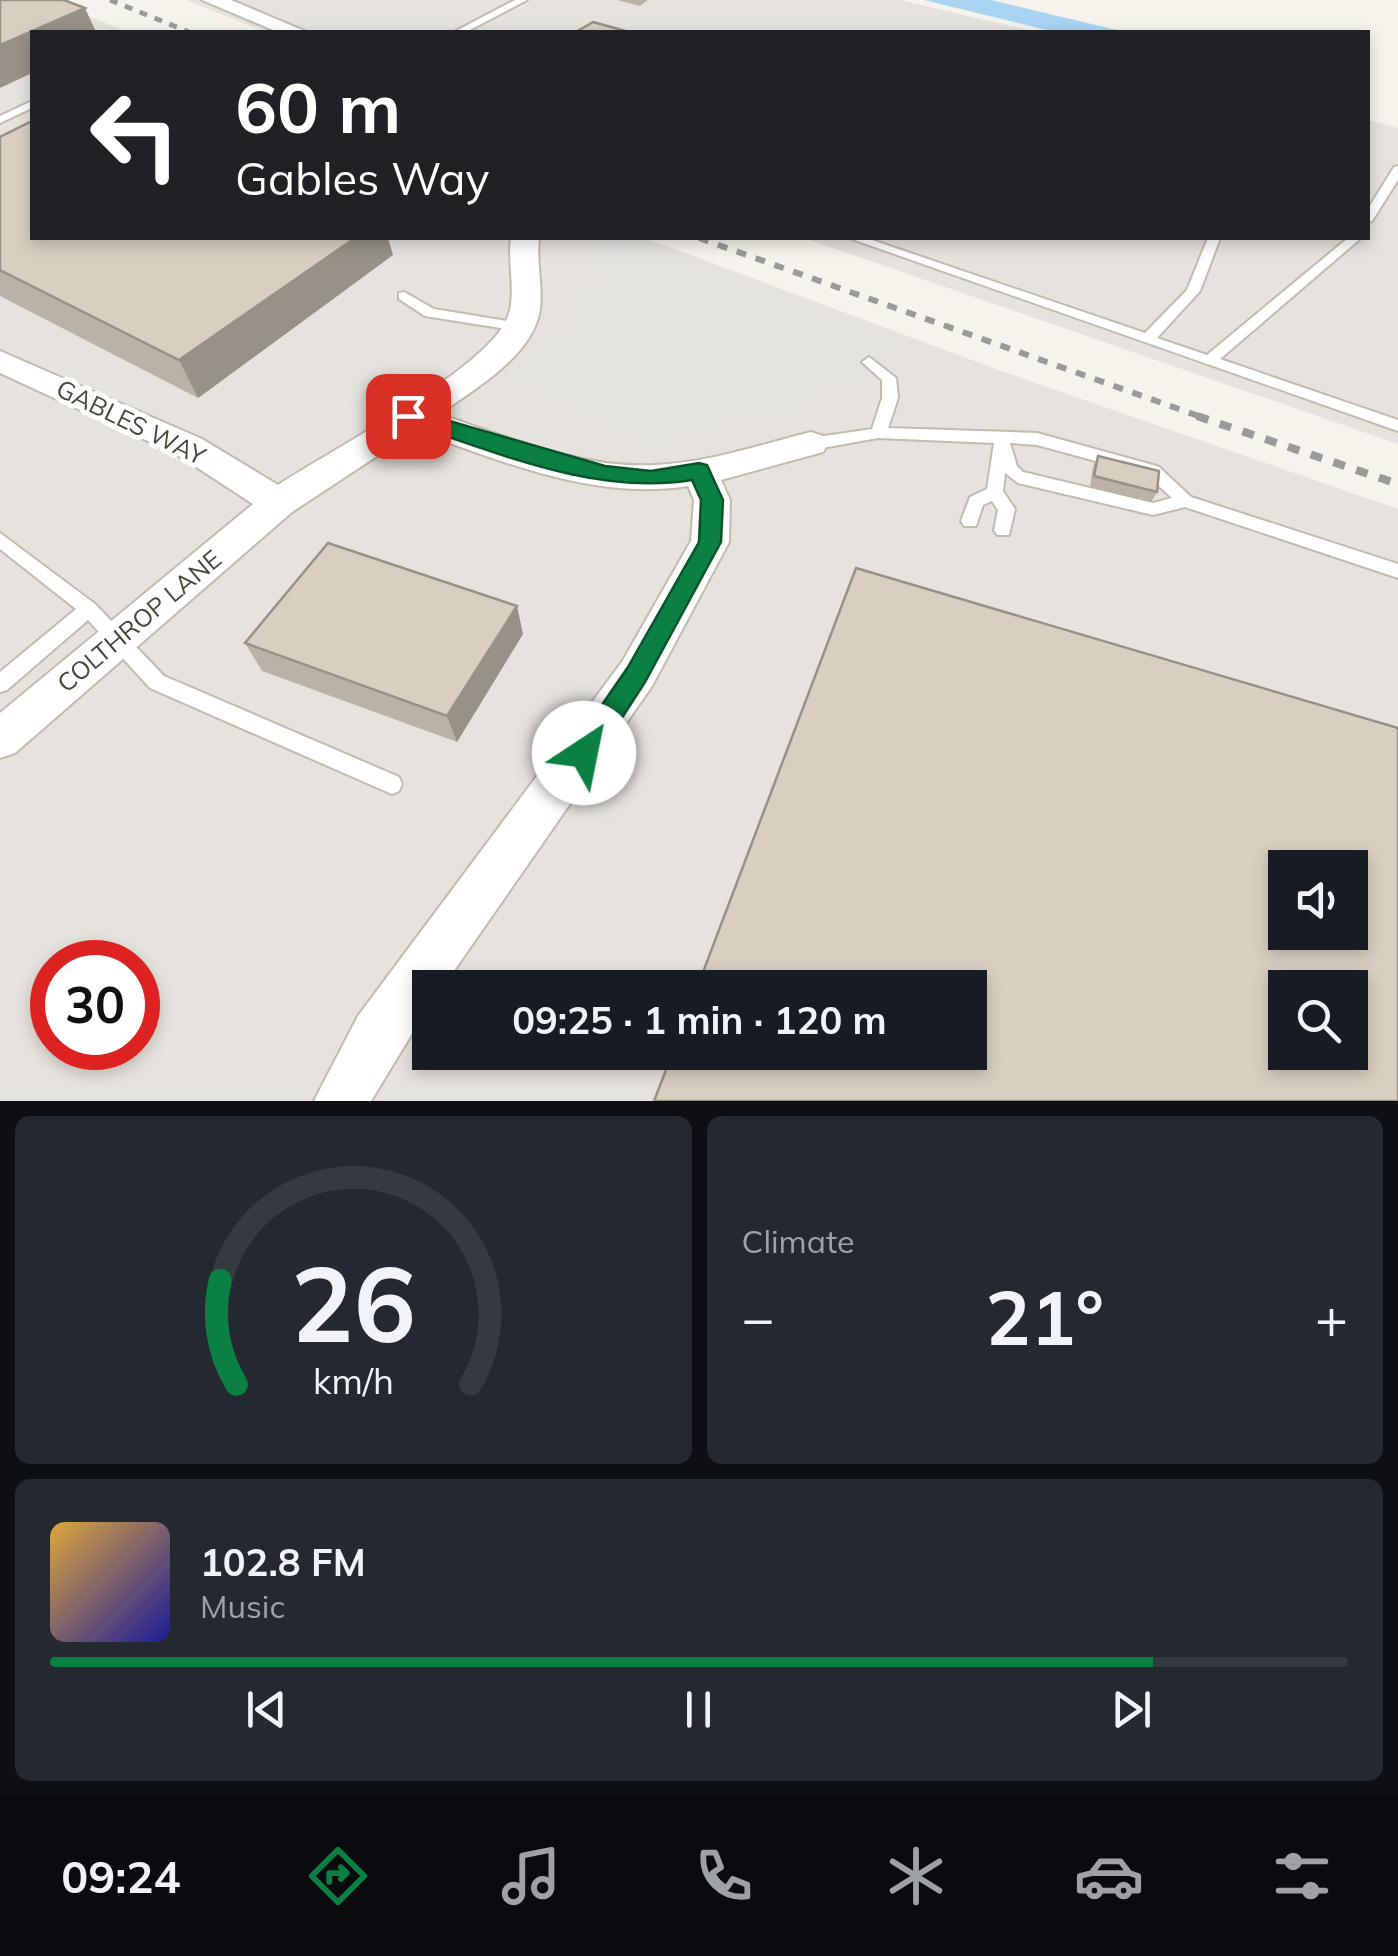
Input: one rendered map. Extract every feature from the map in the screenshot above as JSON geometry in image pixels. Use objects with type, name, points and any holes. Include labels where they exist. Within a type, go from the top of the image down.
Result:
[{"type":"street","points":[[212,0],[291,30]]},
{"type":"street","points":[[279,503],[489,361],[519,327],[527,298],[522,270],[525,240]]},
{"type":"street","name":"GABLES WAY","points":[[0,360],[190,447],[279,503]]},
{"type":"street","points":[[408,416],[541,459],[605,474],[651,479],[811,444]]},
{"type":"street","points":[[341,1101],[377,1035],[636,674],[710,542],[712,500],[699,471]]},
{"type":"street","name":"COLTHROP LANE","points":[[0,739],[279,503]]},
{"type":"lane","points":[[463,30],[522,0]]},
{"type":"lane","points":[[0,120],[30,105]]},
{"type":"lane","points":[[1370,215],[1398,170]]},
{"type":"lane","points":[[862,240],[1398,426]]},
{"type":"lane","points":[[1147,340],[1193,291],[1213,240]]},
{"type":"lane","points":[[1210,362],[1353,240]]},
{"type":"lane","points":[[404,296],[430,313],[519,327]]},
{"type":"lane","points":[[869,362],[889,378],[890,398],[878,433]]},
{"type":"lane","points":[[811,444],[878,433],[1037,440],[1153,471],[1186,501],[1398,571]]},
{"type":"lane","points":[[1001,440],[994,492],[1007,509],[1003,530]]},
{"type":"lane","points":[[1001,440],[1010,468],[1018,476],[1153,509],[1186,501]]},
{"type":"lane","points":[[970,521],[976,500],[994,492]]},
{"type":"lane","points":[[0,540],[89,609],[157,682],[392,784]]},
{"type":"lane","points":[[0,684],[89,609]]},
{"type":"shaded area","points":[[0,0],[49,0],[123,30],[30,30],[30,240],[650,240],[1004,372],[1398,509],[1398,1101],[0,1101]]},
{"type":"shaded area","points":[[186,0],[901,0],[1028,30],[261,30]]},
{"type":"shaded area","points":[[1370,121],[1398,128],[1398,444],[810,240],[1370,240]]},
{"type":"shaded area","points":[[608,240],[621,240],[894,342],[852,393],[827,383],[774,419],[738,404],[709,435],[683,424],[663,445],[513,378],[577,322],[565,313],[617,269],[588,256]]},
{"type":"water","points":[[924,0],[991,0],[1117,30],[1047,30]]},
{"type":"building","points":[[0,0],[64,0],[85,8],[30,30],[0,45]]},
{"type":"building","points":[[593,22],[622,30],[579,30]]},
{"type":"building","points":[[30,122],[30,240],[352,240],[179,360],[0,270],[0,137]]},
{"type":"building","points":[[1098,456],[1159,471],[1157,492],[1094,476]]},
{"type":"building","points":[[328,543],[517,606],[447,716],[245,643]]},
{"type":"building","points":[[856,568],[1398,728],[1398,1101],[654,1101],[666,1070],[987,1070],[987,970],[704,970]]},
{"type":"railway","points":[[110,0],[184,30]]},
{"type":"railway","points":[[705,240],[1204,418]]},
{"type":"railway","points":[[1197,416],[1398,484]]},
{"type":"route","points":[[408,416],[541,459],[605,474],[651,479],[699,471],[712,500],[710,542],[636,674],[584,753]]}]
